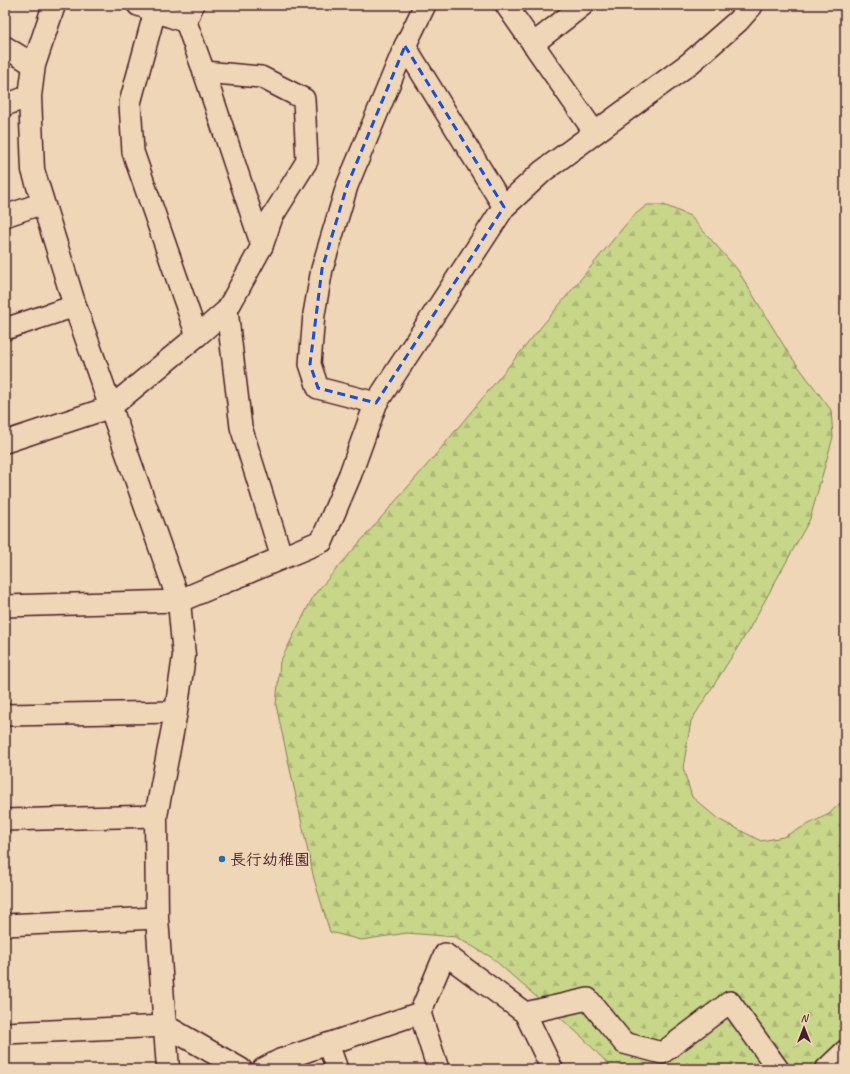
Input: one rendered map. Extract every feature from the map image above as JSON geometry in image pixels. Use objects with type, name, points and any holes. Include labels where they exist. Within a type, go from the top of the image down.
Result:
[{"type":"street","points":[[54,5],[34,65],[30,96],[33,170],[75,306],[179,601],[184,656],[176,712],[156,816],[157,918],[168,1069]]},
{"type":"street","points":[[376,403],[318,388],[310,364],[314,314],[322,269],[345,194],[405,46],[425,5]]},
{"type":"street","points":[[506,5],[595,133]]},
{"type":"street","points":[[533,44],[583,5]]},
{"type":"street","points":[[5,606],[179,601],[322,541],[350,475],[376,403],[504,207],[543,171],[690,63],[738,21],[752,5]]},
{"type":"street","points":[[197,336],[133,152],[130,103],[146,8],[190,13],[204,72],[262,246]]},
{"type":"street","points":[[5,46],[34,65]]},
{"type":"street","points":[[405,46],[504,207]]},
{"type":"street","points":[[5,442],[111,407],[227,310],[262,246],[272,217],[307,161],[304,99],[261,77],[204,72]]},
{"type":"street","points":[[5,105],[30,96]]},
{"type":"street","points":[[5,216],[43,203]]},
{"type":"street","points":[[5,329],[75,306]]},
{"type":"street","points":[[227,310],[241,428],[282,558]]},
{"type":"street","points":[[5,715],[176,712]]},
{"type":"street","points":[[5,820],[156,816]]},
{"type":"street","points":[[5,925],[157,918]]},
{"type":"street","points":[[438,1069],[420,1013],[445,954],[526,1013],[552,1069]]},
{"type":"street","points":[[526,1013],[588,999],[624,1042],[662,1053],[730,1002],[778,1069]]},
{"type":"street","points":[[263,1069],[280,1060],[420,1013]]},
{"type":"street","points":[[5,1032],[166,1026],[241,1069]]},
{"type":"street","points":[[328,1044],[337,1069]]},
{"type":"street","points":[[826,1069],[845,1051]]},
{"type":"highlighted area","points":[[405,46],[504,207],[376,403],[318,388],[310,364],[322,269],[347,186]]},
{"type":"green space","points":[[647,205],[664,205],[690,216],[737,269],[789,354],[831,410],[833,437],[810,519],[748,631],[691,721],[683,768],[692,797],[718,819],[761,841],[783,837],[829,814],[845,798],[845,1069],[613,1069],[582,1037],[491,957],[456,937],[407,933],[361,940],[330,932],[314,879],[276,705],[280,662],[314,595],[433,458],[632,217]]},
{"type":"place","name":"長行幼稚園","points":[[222,859]]}]
